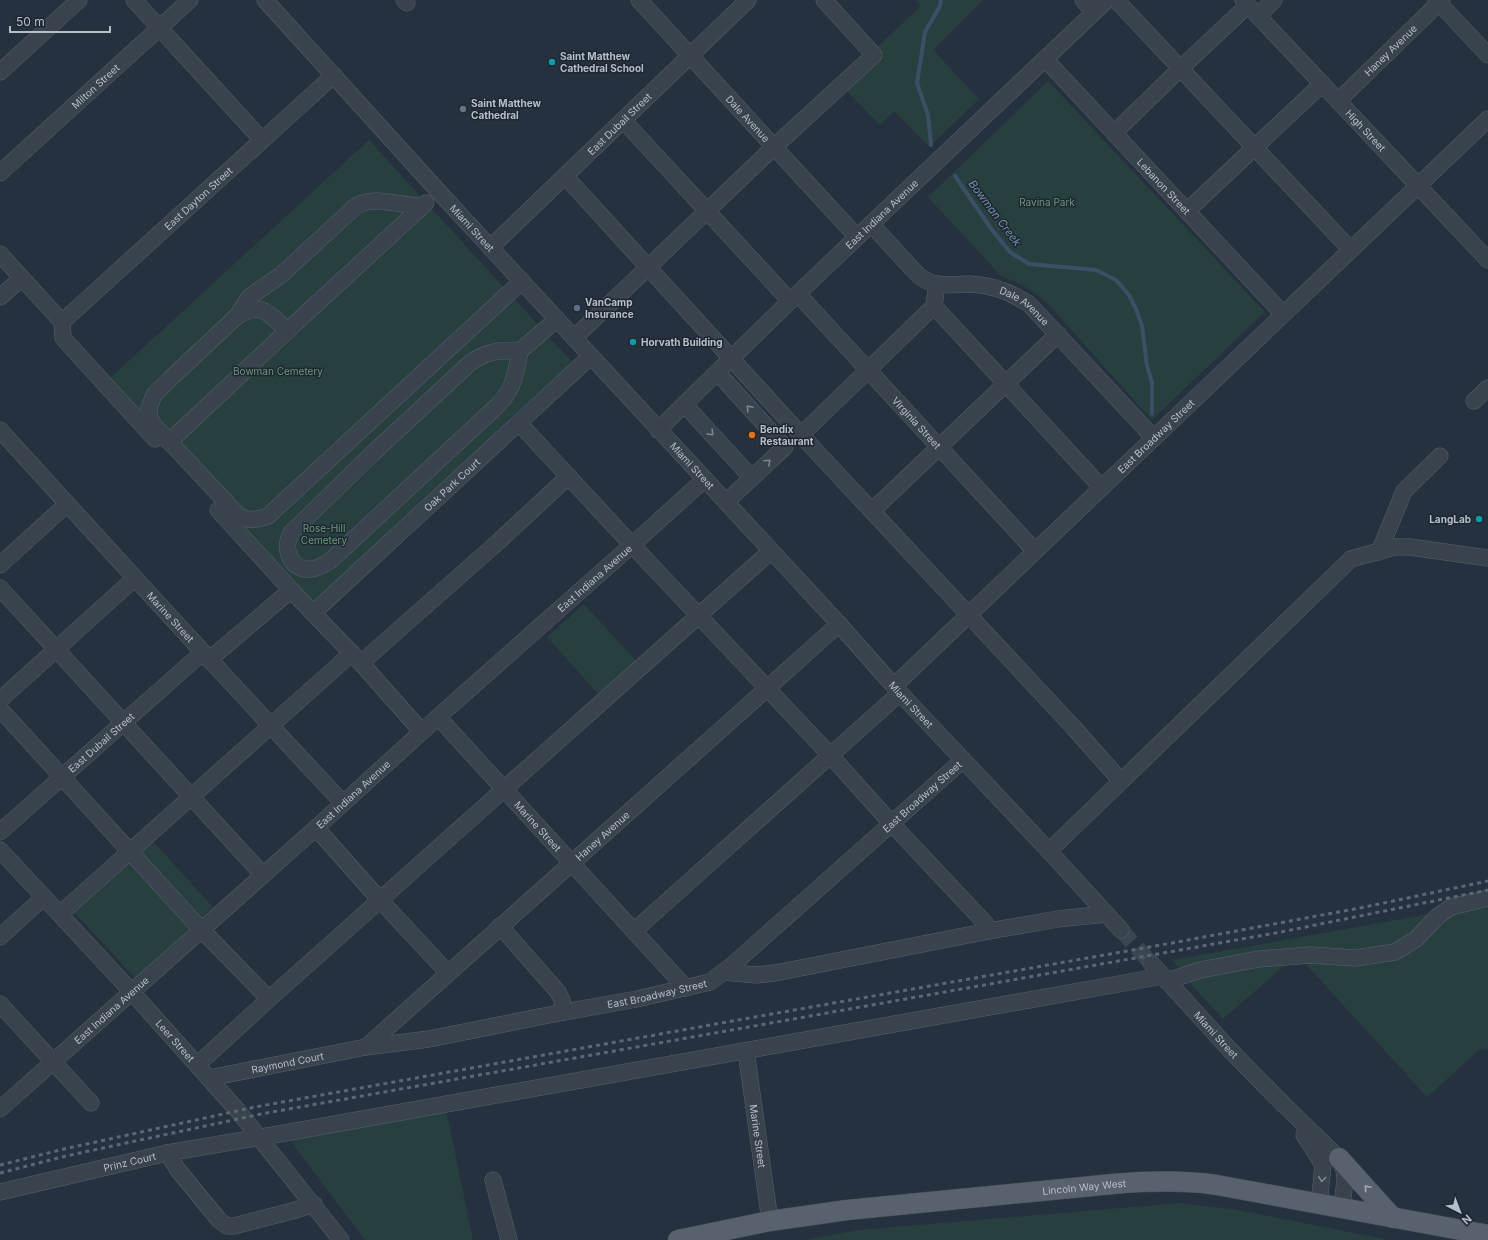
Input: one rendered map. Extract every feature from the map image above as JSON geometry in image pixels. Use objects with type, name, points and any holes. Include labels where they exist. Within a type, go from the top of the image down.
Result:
[{"type":"main road","points":[[1339,1158],[1393,1218]]},
{"type":"main road","name":"Lincoln Way West","points":[[678,1240],[770,1221],[847,1210],[1156,1181],[1192,1181],[1217,1185],[1488,1235]]},
{"type":"street","points":[[0,72],[79,0]]},
{"type":"street","points":[[134,0],[262,140]]},
{"type":"street","name":"Milton Street","points":[[0,172],[190,0]]},
{"type":"street","name":"Miami Street","points":[[265,0],[658,430],[705,479],[963,760],[1049,850],[1121,930]]},
{"type":"street","name":"Dale Avenue","points":[[639,0],[857,237]]},
{"type":"street","name":"East Dubail Street","points":[[491,247],[748,0]]},
{"type":"street","points":[[574,338],[774,147],[874,55],[824,0]]},
{"type":"street","points":[[1083,0],[1094,12]]},
{"type":"street","name":"East Indiana Avenue","points":[[658,430],[857,237],[1107,0]]},
{"type":"street","points":[[1116,0],[1350,249]]},
{"type":"street","points":[[1114,133],[1181,68],[1250,7],[1274,0]]},
{"type":"street","points":[[1439,1],[1488,55]]},
{"type":"street","name":"Haney Avenue","points":[[1338,101],[1439,1]]},
{"type":"street","name":"High Street","points":[[1250,7],[1488,260]]},
{"type":"street","name":"Lebanon Street","points":[[1045,59],[1283,314]]},
{"type":"street","name":"East Dayton Street","points":[[62,322],[334,75]]},
{"type":"street","points":[[1187,211],[1322,84]]},
{"type":"street","name":"East Broadway Street","points":[[634,931],[830,755],[897,689],[969,614],[1488,119]]},
{"type":"street","name":"Virginia Street","points":[[623,120],[707,212],[869,370],[1035,551]]},
{"type":"street","points":[[565,176],[801,435],[969,614],[1121,781]]},
{"type":"street","points":[[169,442],[439,192]]},
{"type":"street","points":[[237,316],[249,297],[276,279],[357,205],[370,201],[423,206]]},
{"type":"street","name":"Dale Avenue","points":[[871,224],[916,274],[924,280],[937,284],[970,284],[990,286],[1007,291],[1029,304],[1153,438]]},
{"type":"street","points":[[0,254],[62,322],[63,338],[422,732]]},
{"type":"street","points":[[0,297],[22,278]]},
{"type":"street","points":[[272,317],[267,305],[268,295],[269,289],[276,279]]},
{"type":"street","points":[[288,331],[266,311],[257,308],[247,310],[237,316],[171,378],[151,399],[149,416],[153,424],[239,516],[246,520],[257,520],[268,516],[522,281]]},
{"type":"street","points":[[801,435],[934,306],[937,284]]},
{"type":"street","points":[[934,306],[1101,487]]},
{"type":"street","points":[[520,351],[498,351],[477,358],[444,387],[372,454],[291,533],[286,547],[292,562],[298,566],[308,569],[316,568],[330,561],[506,397],[516,372],[520,351],[557,319]]},
{"type":"street","points":[[872,511],[1058,334]]},
{"type":"street","name":"Oak Park Court","points":[[313,613],[590,356]]},
{"type":"street","points":[[717,372],[785,447],[726,502]]},
{"type":"street","points":[[1474,401],[1488,388]]},
{"type":"street","points":[[684,404],[752,478]]},
{"type":"street","points":[[519,423],[830,755],[892,824],[985,923],[989,931]]},
{"type":"street","name":"Marine Street","points":[[0,431],[205,656],[342,803]]},
{"type":"street","points":[[1379,552],[1404,491],[1440,456]]},
{"type":"street","points":[[60,914],[270,726],[498,542],[569,476]]},
{"type":"street","name":"East Indiana Avenue","points":[[0,1109],[705,479]]},
{"type":"street","points":[[0,565],[67,504]]},
{"type":"street","points":[[1049,850],[1351,559],[1394,547],[1410,547],[1488,558]]},
{"type":"street","points":[[197,1065],[771,551]]},
{"type":"street","points":[[0,700],[135,578]]},
{"type":"street","points":[[0,588],[262,875]]},
{"type":"street","name":"East Dubail Street","points":[[0,832],[123,722],[205,656],[291,590]]},
{"type":"street","name":"Haney Avenue","points":[[366,1047],[839,624]]},
{"type":"street","points":[[0,709],[201,929],[269,999]]},
{"type":"street","name":"Marine Street","points":[[438,718],[572,862],[686,988]]},
{"type":"street","name":"East Broadway Street","points":[[366,1047],[429,1040],[710,982],[892,824],[963,760]]},
{"type":"street","points":[[316,828],[448,973]]},
{"type":"street","name":"Leer Street","points":[[0,850],[131,991],[209,1078],[260,1137],[341,1240]]},
{"type":"street","points":[[0,936],[44,897]]},
{"type":"street","name":"Prinz Court","points":[[0,1192],[167,1152],[1165,979],[1200,970],[1259,959],[1311,955],[1355,958],[1395,952],[1416,939],[1438,916],[1451,907],[1488,898]]},
{"type":"street","points":[[723,972],[756,975],[775,973],[989,931],[1058,919],[1106,914]]},
{"type":"street","points":[[500,926],[558,992],[562,1000],[564,1012]]},
{"type":"street","name":"Miami Street","points":[[1151,963],[1230,1050],[1339,1158],[1344,1170],[1345,1179],[1342,1208]]},
{"type":"street","points":[[0,1004],[90,1103]]},
{"type":"street","name":"Raymond Court","points":[[209,1078],[366,1047]]},
{"type":"street","name":"Marine Street","points":[[746,1051],[770,1221]]},
{"type":"street","name":"Miami Street","points":[[1284,1105],[1323,1165],[1319,1204]]},
{"type":"street","points":[[167,1152],[178,1170],[219,1220],[227,1226],[234,1226],[314,1204]]},
{"type":"street","points":[[493,1180],[509,1240]]},
{"type":"green space","points":[[916,0],[983,0],[933,50],[979,99],[929,147],[894,111],[880,125],[845,89],[883,55],[876,48],[921,6]]},
{"type":"green space","name":"Ravina Park","points":[[1048,81],[1265,312],[1152,420],[1050,306],[1034,292],[1001,276],[928,197]]},
{"type":"green space","name":"Bowman Cemetery","points":[[369,140],[572,362],[314,601],[306,600],[108,380]]},
{"type":"green space","points":[[584,604],[638,663],[601,697],[547,637]]},
{"type":"green space","points":[[148,836],[213,907],[135,978],[70,908]]},
{"type":"green space","points":[[1488,903],[1488,1050],[1480,1049],[1427,1097],[1303,961],[1415,947],[1440,925],[1453,909]]},
{"type":"green space","points":[[1435,913],[1413,935],[1388,949],[1324,950],[1180,969],[1172,960]]},
{"type":"green space","points":[[1287,963],[1223,1019],[1186,979]]},
{"type":"green space","points":[[446,1109],[473,1240],[365,1240],[289,1139]]},
{"type":"green space","points":[[1179,1203],[1233,1209],[1389,1240],[804,1240],[859,1230]]},
{"type":"waterway","name":"Bowman Creek","points":[[931,145],[928,115],[917,83],[925,32],[940,6],[941,0]]},
{"type":"waterway","name":"Bowman Creek","points":[[955,176],[992,230],[1010,252],[1029,264],[1096,270],[1116,280],[1129,295],[1142,326],[1147,366],[1152,382],[1152,414]]},
{"type":"tunnel","points":[[1121,930],[1151,963]]},
{"type":"railway","points":[[0,1165],[64,1149],[255,1107],[1161,945],[1360,908],[1488,881]]},
{"type":"railway","points":[[0,1173],[66,1156],[261,1114],[1281,932],[1488,890]]},
{"type":"place","name":"Saint Matthew Cathedral School","points":[[552,62]]},
{"type":"place","name":"Saint Matthew Cathedral","points":[[463,109]]},
{"type":"place","name":"VanCamp Insurance","points":[[577,308]]},
{"type":"place","name":"Horvath Building","points":[[633,342]]},
{"type":"place","name":"Bendix Restaurant","points":[[752,435]]},
{"type":"place","name":"LangLab","points":[[1479,519]]},
{"type":"park label","name":"Rose-Hill Cemetery","points":[[324,534]]}]
